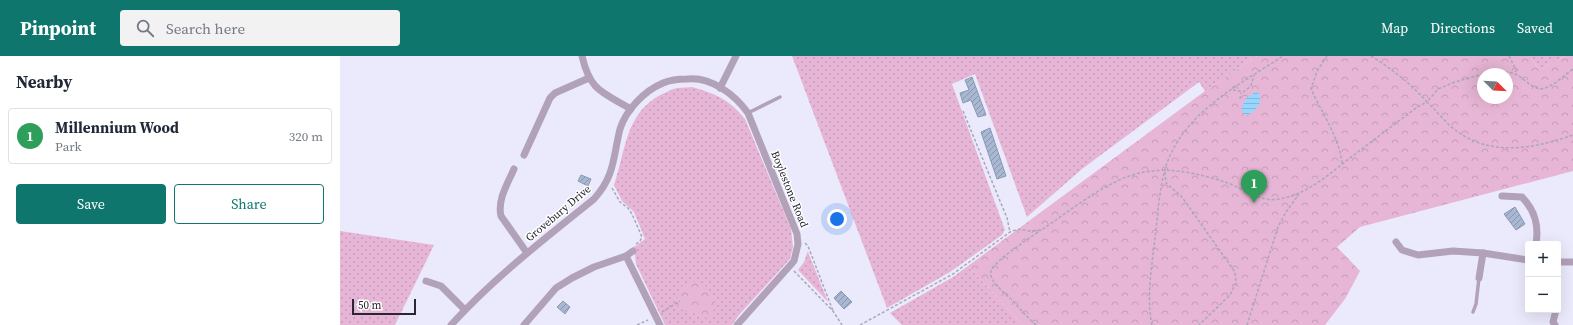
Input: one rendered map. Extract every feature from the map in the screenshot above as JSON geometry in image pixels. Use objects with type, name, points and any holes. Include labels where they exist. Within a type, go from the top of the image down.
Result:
[{"type":"street","points":[[582,56],[589,78],[599,90],[631,109]]},
{"type":"street","points":[[720,88],[736,56]]},
{"type":"street","points":[[524,154],[550,98],[555,93],[589,78]]},
{"type":"street","name":"Grovebury Drive","points":[[451,325],[465,310],[527,253],[594,199],[606,183],[615,158],[621,127],[631,109],[652,89],[670,81],[698,79],[720,88],[742,105],[748,113]]},
{"type":"street","name":"Boylestone Road","points":[[737,325],[789,268],[794,261],[798,244],[797,234],[748,113]]},
{"type":"street","points":[[514,169],[503,193],[499,205],[499,211],[527,253]]},
{"type":"street","points":[[1502,196],[1524,193],[1537,220],[1536,241]]},
{"type":"street","points":[[1396,242],[1408,256],[1453,251],[1483,253],[1525,260]]},
{"type":"street","points":[[524,325],[556,288],[594,267],[626,256],[633,251]]},
{"type":"street","points":[[1479,278],[1483,253]]},
{"type":"street","points":[[626,256],[660,325]]},
{"type":"street","points":[[1561,262],[1573,262]]},
{"type":"street","points":[[426,281],[441,286],[465,310]]},
{"type":"street","points":[[1545,323],[1554,323],[1556,313]]},
{"type":"lane","points":[[748,113],[780,97]]},
{"type":"lane","points":[[1472,312],[1476,304],[1479,278]]},
{"type":"path","points":[[1152,325],[1150,314],[1151,274],[1162,184],[1165,170],[1176,146],[1193,121],[1208,107],[1283,56]]},
{"type":"path","points":[[1328,56],[1317,71],[1311,89],[1337,141],[1341,152],[1342,164]]},
{"type":"path","points":[[1371,56],[1395,72],[1420,94],[1457,131],[1468,139],[1482,144],[1510,148],[1542,145],[1573,135]]},
{"type":"path","points":[[1509,56],[1516,70],[1515,74],[1540,89],[1546,88],[1573,69]]},
{"type":"path","points":[[1232,90],[1241,92],[1251,86],[1254,75]]},
{"type":"path","points":[[1036,325],[1011,299],[1002,293],[993,280],[991,271],[1005,256],[1042,229],[1116,182],[1136,174],[1165,170],[1191,173],[1215,179],[1239,187],[1261,198],[1269,200],[1277,200],[1299,194],[1312,187],[1419,106],[1427,102],[1438,89],[1455,82],[1477,76]]},
{"type":"path","points":[[1240,99],[1241,92]]},
{"type":"path","points":[[963,111],[1007,218],[1010,232]]},
{"type":"path","points":[[1165,170],[1166,183],[1182,197],[1235,272],[1236,283],[1230,295],[1199,325]]},
{"type":"path","points":[[606,183],[611,187],[620,202],[628,208],[632,214],[642,237],[635,245],[633,251]]},
{"type":"path","points":[[1247,325],[1278,227],[1286,212],[1299,194]]},
{"type":"path","points":[[860,325],[953,274],[1010,232],[1021,229],[1033,232],[1042,229]]},
{"type":"path","points":[[797,234],[808,246],[833,311],[842,325]]},
{"type":"path","points":[[789,268],[833,311]]},
{"type":"path","points":[[637,325],[656,316],[680,301]]},
{"type":"green space","points":[[792,56],[1257,56],[1205,91],[1199,82],[1082,169],[1027,217],[975,74],[952,84],[1005,230],[1002,235],[950,272],[887,308]]},
{"type":"green space","points":[[1257,56],[1530,56],[1539,70],[1565,56],[1573,56],[1573,171],[1360,227],[1337,247],[1360,271],[1345,299],[1325,325],[1023,325],[968,266],[1205,91]]},
{"type":"green space","points":[[1530,56],[1565,56],[1539,70]]},
{"type":"green space","points":[[692,87],[722,98],[745,119],[791,229],[793,247],[790,259],[739,315],[732,325],[665,325],[636,264],[634,247],[645,239],[634,212],[622,201],[614,185],[629,134],[641,111],[650,102],[672,89]]},
{"type":"green space","points":[[340,231],[434,245],[395,325],[340,325]]},
{"type":"green space","points":[[808,251],[828,302],[798,270],[804,262]]},
{"type":"green space","points":[[968,266],[1023,325],[902,325],[890,313],[953,277]]},
{"type":"green space","points":[[693,281],[706,286],[715,305],[712,315],[707,318],[680,309],[676,303],[682,286]]},
{"type":"water","points":[[1257,91],[1260,102],[1253,112],[1246,116],[1241,109],[1246,98]]},
{"type":"building","points":[[972,77],[986,115],[978,117],[971,100],[963,103],[960,93],[969,90],[965,80]]},
{"type":"building","points":[[990,128],[1006,176],[997,179],[981,132]]},
{"type":"building","points":[[581,175],[591,179],[588,186],[578,181]]},
{"type":"building","points":[[1515,207],[1525,224],[1516,230],[1504,214]]},
{"type":"building","points":[[841,291],[852,302],[844,309],[834,298]]},
{"type":"building","points":[[563,301],[570,307],[565,314],[557,307]]},
{"type":"place","name":"Millennium Wood","points":[[1254,203]]}]
